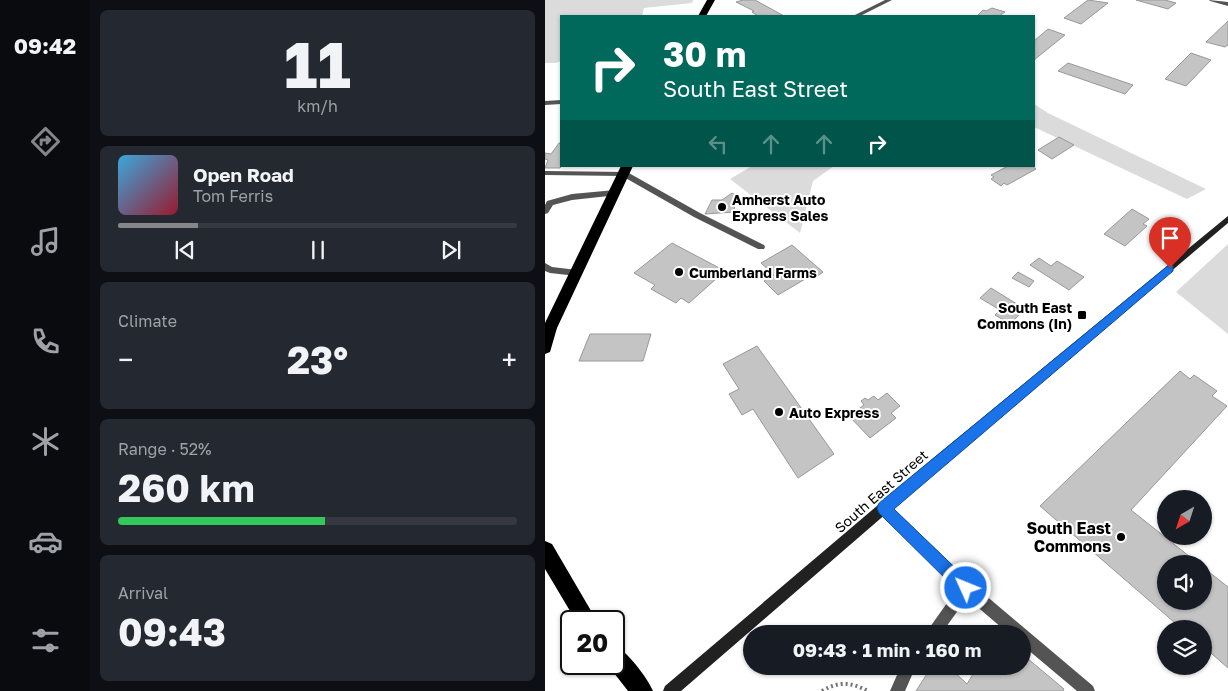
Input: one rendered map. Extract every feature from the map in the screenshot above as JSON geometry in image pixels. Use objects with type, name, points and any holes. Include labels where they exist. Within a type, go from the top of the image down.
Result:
[{"type":"highway","points":[[703,15],[711,0]]},
{"type":"highway","points":[[545,348],[550,328],[625,170]]},
{"type":"highway","points":[[545,551],[580,610]]},
{"type":"highway","points":[[625,670],[642,691]]},
{"type":"main road","name":"South East Street","points":[[670,691],[883,508],[1228,219]]},
{"type":"lane","points":[[858,15],[889,0]]},
{"type":"lane","points":[[1212,0],[1228,4]]},
{"type":"lane","points":[[545,103],[560,102]]},
{"type":"lane","points":[[545,173],[625,170],[697,215],[761,247]]},
{"type":"lane","points":[[545,211],[550,203],[572,197],[615,193]]},
{"type":"lane","points":[[545,266],[550,270],[577,273]]},
{"type":"lane","points":[[883,508],[966,588],[1010,625]]},
{"type":"lane","points":[[938,625],[966,588]]},
{"type":"lane","points":[[1031,643],[1088,691]]},
{"type":"lane","points":[[897,691],[905,675]]},
{"type":"path","points":[[822,691],[833,684],[845,682],[855,683],[868,691]]},
{"type":"shaded area","points":[[545,0],[693,0],[692,3],[644,8],[642,15],[560,15],[560,61],[545,63]]},
{"type":"shaded area","points":[[1035,105],[1048,113],[1206,189],[1187,199],[1035,127]]},
{"type":"shaded area","points":[[750,167],[833,167],[813,181],[800,233],[730,179]]},
{"type":"shaded area","points":[[1228,244],[1228,334],[1176,292]]},
{"type":"building","points":[[755,0],[782,15],[756,15],[752,12],[754,11],[736,2]]},
{"type":"building","points":[[1088,0],[1108,3],[1081,24],[1064,18]]},
{"type":"building","points":[[1136,0],[1165,0],[1176,3],[1168,9]]},
{"type":"building","points":[[992,8],[1005,12],[1000,15],[978,15],[983,10],[986,11]]},
{"type":"building","points":[[1228,21],[1228,45],[1225,47],[1206,42]]},
{"type":"building","points":[[1048,29],[1065,35],[1035,59],[1035,40]]},
{"type":"building","points":[[1191,53],[1211,60],[1186,86],[1165,79]]},
{"type":"building","points":[[1068,63],[1133,85],[1125,94],[1058,71]]},
{"type":"building","points":[[1059,137],[1074,145],[1052,159],[1038,150]]},
{"type":"building","points":[[560,143],[560,168],[545,168],[548,160],[545,159],[545,153],[551,154]]},
{"type":"building","points":[[1006,167],[1033,167],[1036,169],[1007,185],[1004,183],[1001,186],[991,179],[994,177],[991,175]]},
{"type":"building","name":"Amherst Auto Express Sales","points":[[732,193],[741,198],[735,202],[734,212],[705,214],[712,200],[722,200]]},
{"type":"building","points":[[1132,209],[1149,219],[1143,224],[1147,226],[1125,246],[1104,234]]},
{"type":"building","name":"Cumberland Farms","points":[[672,243],[725,271],[689,303],[681,298],[676,303],[651,289],[655,285],[634,273]]},
{"type":"building","points":[[792,245],[823,272],[815,278],[812,275],[778,295],[764,281],[774,275],[761,263]]},
{"type":"building","points":[[1039,258],[1051,266],[1057,261],[1084,277],[1069,290],[1030,265]]},
{"type":"building","points":[[1018,272],[1034,281],[1029,287],[1012,278]]},
{"type":"building","points":[[991,288],[1025,309],[1010,324],[995,315],[1000,310],[980,298]]},
{"type":"building","points":[[590,334],[651,334],[643,361],[579,361]]},
{"type":"building","name":"Auto Express","points":[[757,346],[834,454],[798,478],[753,409],[742,415],[729,394],[739,389],[723,364]]},
{"type":"building","name":"South East Commons","points":[[1180,371],[1190,379],[1194,375],[1217,391],[1212,396],[1227,406],[1131,510],[1157,531],[1157,545],[1175,545],[1188,555],[1157,555],[1157,607],[1040,506]]},
{"type":"building","points":[[887,393],[900,406],[891,413],[896,418],[870,438],[849,416],[864,405],[861,401],[865,398],[868,400],[874,396],[878,400]]},
{"type":"building","name":"South East Commons","points":[[1212,574],[1228,587],[1228,668],[1212,654],[1212,620],[1172,620],[1160,610],[1212,610]]},
{"type":"building","points":[[1031,661],[1064,689],[1063,691],[916,691],[926,675],[958,675],[967,684],[972,675],[1031,675]]},
{"type":"place","name":"Amherst Auto Express Sales","points":[[722,207]]},
{"type":"place","name":"Cumberland Farms","points":[[679,272]]},
{"type":"place","name":"South East Commons (In)","points":[[1082,315]]},
{"type":"place","name":"Auto Express","points":[[779,412]]},
{"type":"place","name":"South East Commons","points":[[1121,537]]},
{"type":"route","points":[[966,588],[883,508],[1170,268]]}]
